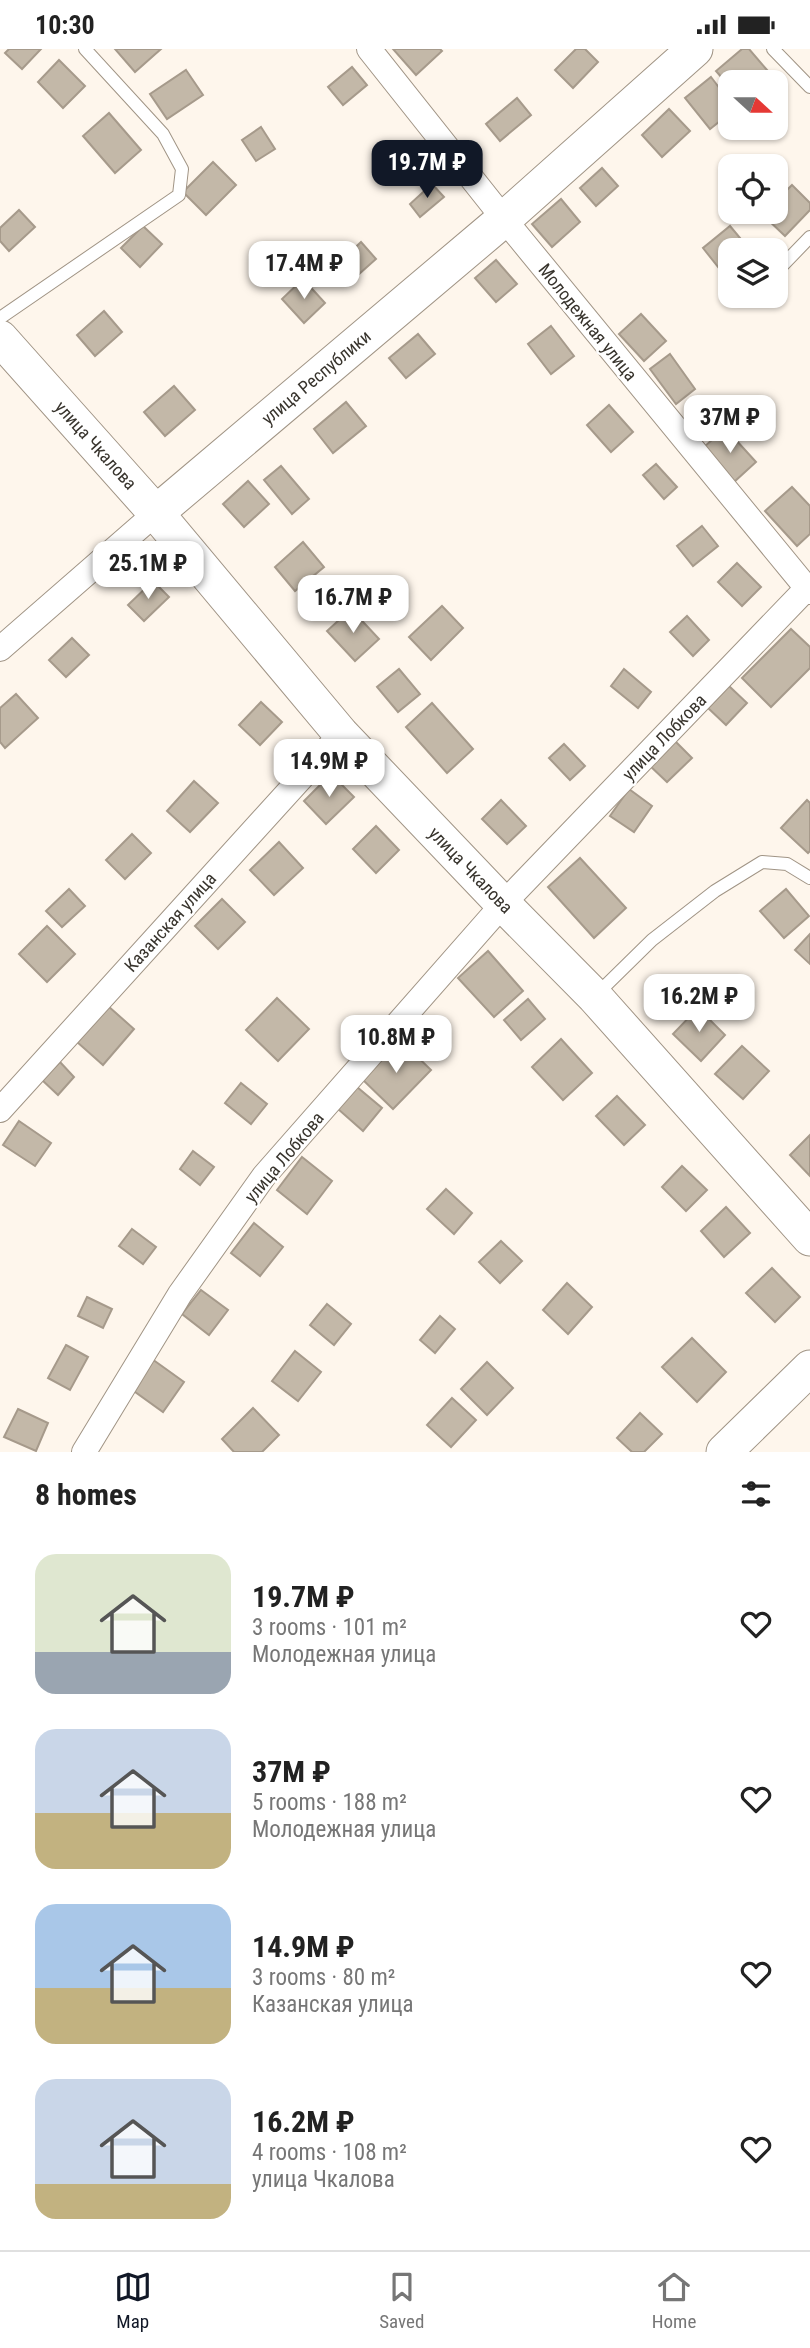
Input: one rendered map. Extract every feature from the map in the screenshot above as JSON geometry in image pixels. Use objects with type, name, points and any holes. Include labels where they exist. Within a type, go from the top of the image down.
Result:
[{"type":"main road","name":"улица Республики","points":[[156,513],[504,219],[695,49]]},
{"type":"main road","name":"улица Чкалова","points":[[0,338],[156,513],[341,734],[595,997],[810,1238]]},
{"type":"main road","points":[[724,1452],[810,1368]]},
{"type":"street","name":"Молодежная улица","points":[[369,49],[504,219],[809,589]]},
{"type":"street","name":"улица Республики","points":[[0,649],[156,513]]},
{"type":"street","name":"улица Лобкова","points":[[84,1452],[180,1294],[264,1176],[503,904],[809,589]]},
{"type":"street","name":"Казанская улица","points":[[0,1110],[341,734]]},
{"type":"lane","points":[[0,318],[179,195],[182,169],[163,134],[85,49]]},
{"type":"lane","points":[[773,49],[810,87]]},
{"type":"lane","points":[[788,260],[810,237]]},
{"type":"lane","points":[[595,997],[652,940],[715,891],[762,862],[788,864],[810,878]]},
{"type":"building","points":[[9,49],[41,49],[22,69],[5,53]]},
{"type":"building","points":[[115,49],[161,49],[135,72]]},
{"type":"building","points":[[393,49],[440,49],[442,51],[416,75]]},
{"type":"building","points":[[576,49],[585,49],[598,62],[573,88],[555,70]]},
{"type":"building","points":[[742,49],[749,49],[767,70],[718,70],[718,73],[716,71]]},
{"type":"building","points":[[59,60],[85,86],[63,108],[38,82]]},
{"type":"building","points":[[352,67],[367,85],[343,105],[328,87]]},
{"type":"building","points":[[186,70],[203,95],[167,119],[150,94]]},
{"type":"building","points":[[711,77],[718,86],[718,123],[710,129],[685,98]]},
{"type":"building","points":[[517,98],[531,115],[500,141],[486,124]]},
{"type":"building","points":[[669,109],[690,131],[662,157],[642,135]]},
{"type":"building","points":[[109,113],[141,150],[115,173],[83,136]]},
{"type":"building","points":[[261,127],[275,149],[256,161],[242,140]]},
{"type":"building","points":[[213,162],[236,185],[206,215],[183,192]]},
{"type":"building","points":[[602,168],[618,186],[596,206],[580,188]]},
{"type":"building","points":[[432,184],[444,197],[420,217],[410,204]]},
{"type":"building","points":[[792,185],[810,203],[810,210],[785,236],[772,224],[788,224],[788,189]]},
{"type":"building","points":[[561,199],[580,222],[552,247],[532,224]]},
{"type":"building","points":[[19,210],[35,227],[9,251],[0,241],[0,228]]},
{"type":"building","points":[[143,226],[162,244],[140,267],[121,248]]},
{"type":"building","points":[[730,226],[740,238],[718,238],[718,267],[703,248]]},
{"type":"building","points":[[361,242],[376,259],[359,274],[344,258]]},
{"type":"building","points":[[496,260],[517,284],[496,302],[475,278]]},
{"type":"building","points":[[303,279],[325,303],[304,323],[282,299]]},
{"type":"building","points":[[104,311],[122,332],[95,356],[77,335]]},
{"type":"building","points":[[641,314],[666,341],[644,361],[619,334]]},
{"type":"building","points":[[551,326],[574,356],[551,374],[528,344]]},
{"type":"building","points":[[418,334],[435,354],[406,378],[389,358]]},
{"type":"building","points":[[670,354],[695,389],[676,404],[650,369]]},
{"type":"building","points":[[174,386],[195,410],[165,436],[144,412]]},
{"type":"building","points":[[346,402],[366,426],[333,453],[314,429]]},
{"type":"building","points":[[609,405],[633,432],[611,452],[587,425]]},
{"type":"building","points":[[725,428],[756,462],[734,482],[703,448]]},
{"type":"building","points":[[656,464],[677,487],[664,499],[643,475]]},
{"type":"building","points":[[281,466],[309,499],[292,514],[264,480]]},
{"type":"building","points":[[248,481],[269,504],[244,527],[223,504]]},
{"type":"building","points":[[792,487],[810,506],[810,534],[797,546],[765,511]]},
{"type":"building","points":[[702,526],[718,546],[693,566],[677,546]]},
{"type":"building","points":[[303,542],[324,567],[295,591],[275,567]]},
{"type":"building","points":[[737,563],[761,587],[742,606],[718,582]]},
{"type":"building","points":[[153,581],[169,597],[144,621],[128,605]]},
{"type":"building","points":[[442,606],[463,628],[431,660],[409,637]]},
{"type":"building","points":[[351,609],[379,639],[355,661],[327,631]]},
{"type":"building","points":[[687,616],[709,640],[693,656],[670,632]]},
{"type":"building","points":[[791,629],[810,647],[810,668],[771,707],[742,678]]},
{"type":"building","points":[[72,638],[89,655],[66,677],[49,660]]},
{"type":"building","points":[[399,669],[420,694],[398,712],[377,687]]},
{"type":"building","points":[[624,669],[651,692],[638,708],[611,686]]},
{"type":"building","points":[[729,686],[747,703],[726,725],[708,708]]},
{"type":"building","points":[[16,694],[38,718],[5,748],[0,742],[0,708]]},
{"type":"building","points":[[261,702],[282,722],[260,745],[239,725]]},
{"type":"building","points":[[432,703],[473,749],[447,773],[406,727]]},
{"type":"building","points":[[673,739],[692,758],[667,782],[648,764]]},
{"type":"building","points":[[564,744],[585,766],[570,780],[549,758]]},
{"type":"building","points":[[331,774],[354,797],[326,824],[304,801]]},
{"type":"building","points":[[194,781],[218,803],[190,832],[167,811]]},
{"type":"building","points":[[629,789],[652,806],[634,832],[610,816]]},
{"type":"building","points":[[501,800],[526,826],[507,844],[482,819]]},
{"type":"building","points":[[807,800],[810,803],[808,853],[781,828]]},
{"type":"building","points":[[376,826],[399,850],[376,873],[353,849]]},
{"type":"building","points":[[132,834],[151,853],[125,879],[106,860]]},
{"type":"building","points":[[279,842],[303,868],[274,895],[250,870]]},
{"type":"building","points":[[580,858],[626,908],[594,938],[548,887]]},
{"type":"building","points":[[69,889],[85,906],[62,927],[46,911]]},
{"type":"building","points":[[786,889],[809,916],[784,938],[760,911]]},
{"type":"building","points":[[222,899],[245,922],[218,949],[195,926]]},
{"type":"building","points":[[47,926],[75,954],[47,982],[19,954]]},
{"type":"building","points":[[810,934],[810,964],[795,950]]},
{"type":"building","points":[[488,951],[523,991],[494,1017],[458,978]]},
{"type":"building","points":[[277,998],[309,1029],[278,1061],[246,1030]]},
{"type":"building","points":[[528,999],[545,1019],[521,1040],[504,1020]]},
{"type":"building","points":[[108,1006],[134,1029],[103,1065],[77,1042]]},
{"type":"building","points":[[698,1008],[725,1035],[701,1061],[673,1034]]},
{"type":"building","points":[[561,1039],[592,1073],[563,1100],[532,1067]]},
{"type":"building","points":[[400,1040],[431,1070],[393,1109],[362,1079]]},
{"type":"building","points":[[742,1046],[769,1071],[743,1099],[715,1074]]},
{"type":"building","points":[[60,1062],[74,1077],[58,1095],[42,1080]]},
{"type":"building","points":[[241,1083],[267,1104],[251,1124],[225,1103]]},
{"type":"building","points":[[357,1087],[382,1108],[363,1131],[338,1109]]},
{"type":"building","points":[[617,1096],[645,1125],[624,1145],[596,1116]]},
{"type":"building","points":[[19,1121],[51,1143],[35,1166],[3,1145]]},
{"type":"building","points":[[810,1135],[810,1176],[790,1155]]},
{"type":"building","points":[[193,1151],[214,1167],[200,1185],[180,1169]]},
{"type":"building","points":[[302,1157],[332,1181],[307,1214],[277,1190]]},
{"type":"building","points":[[682,1166],[707,1190],[686,1211],[662,1187]]},
{"type":"building","points":[[446,1189],[472,1213],[454,1234],[427,1209]]},
{"type":"building","points":[[726,1207],[750,1233],[724,1257],[701,1231]]},
{"type":"building","points":[[254,1223],[283,1247],[260,1276],[231,1253]]},
{"type":"building","points":[[132,1229],[156,1247],[143,1264],[119,1246]]},
{"type":"building","points":[[501,1241],[522,1261],[500,1283],[479,1262]]},
{"type":"building","points":[[772,1268],[800,1297],[775,1322],[746,1293]]},
{"type":"building","points":[[567,1283],[592,1307],[568,1334],[543,1310]]},
{"type":"building","points":[[201,1290],[228,1310],[209,1335],[182,1314]]},
{"type":"building","points":[[87,1297],[112,1309],[103,1328],[78,1316]]},
{"type":"building","points":[[327,1304],[351,1324],[334,1345],[310,1325]]},
{"type":"building","points":[[440,1316],[455,1329],[435,1353],[420,1340]]},
{"type":"building","points":[[692,1338],[726,1372],[697,1402],[662,1367]]},
{"type":"building","points":[[66,1345],[88,1357],[70,1390],[48,1378]]},
{"type":"building","points":[[295,1351],[321,1372],[298,1401],[272,1381]]},
{"type":"building","points":[[152,1359],[184,1382],[163,1412],[131,1389]]},
{"type":"building","points":[[487,1362],[513,1388],[487,1415],[461,1389]]},
{"type":"building","points":[[452,1398],[476,1420],[451,1447],[427,1425]]},
{"type":"building","points":[[253,1408],[279,1435],[262,1452],[234,1452],[222,1439]]},
{"type":"building","points":[[18,1409],[48,1423],[36,1451],[4,1437]]},
{"type":"building","points":[[640,1413],[662,1434],[644,1452],[632,1452],[617,1438]]}]
